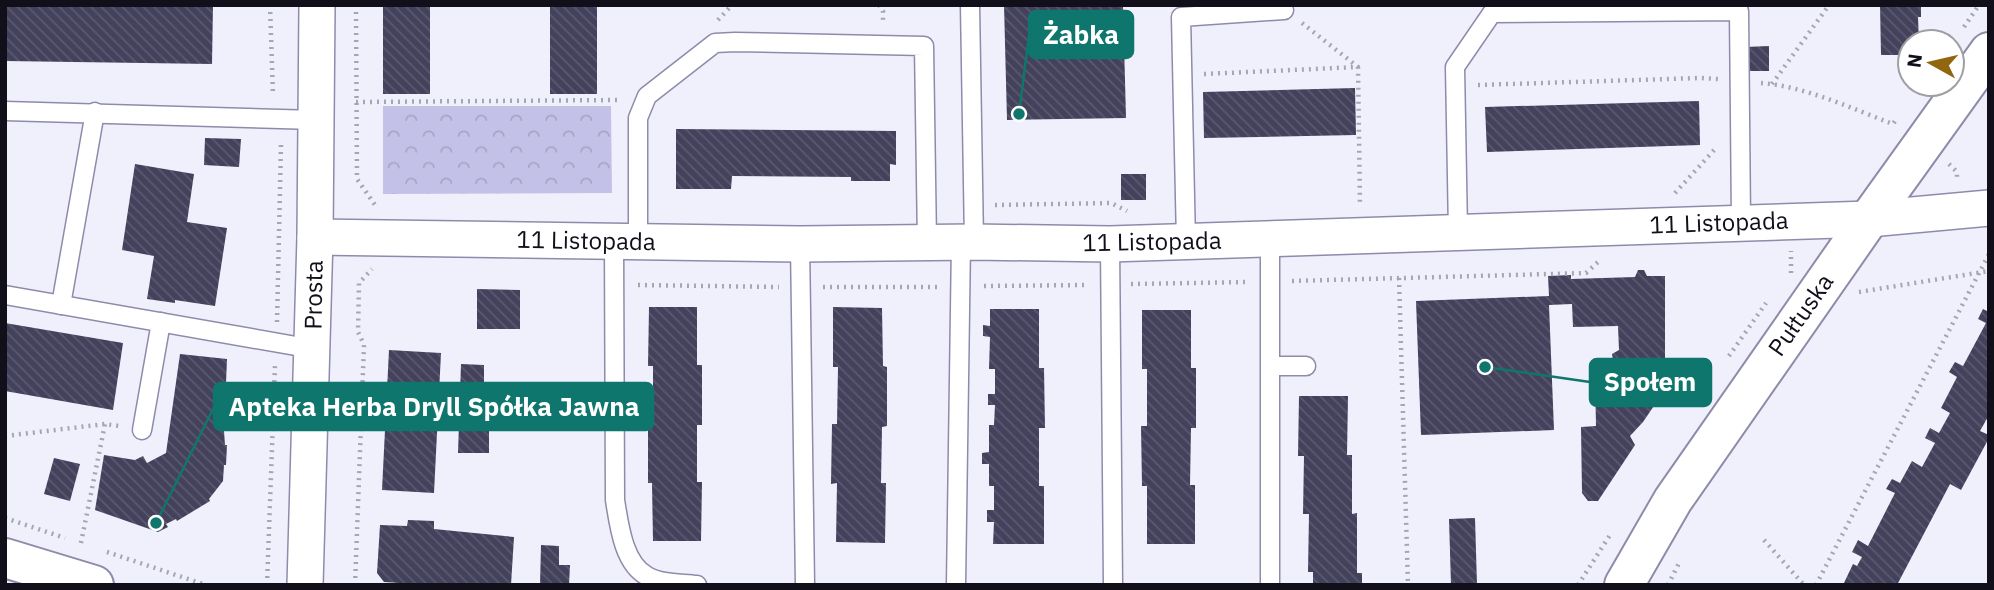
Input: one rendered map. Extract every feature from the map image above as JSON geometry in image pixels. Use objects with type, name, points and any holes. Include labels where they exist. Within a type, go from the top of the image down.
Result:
[{"type":"street","name":"Prosta","points":[[305,585],[316,237],[317,5]]},
{"type":"street","name":"Pułtuska","points":[[1624,585],[1673,500],[1989,52]]},
{"type":"street","name":"11 Listopada","points":[[316,237],[622,251],[800,244],[1110,244],[1869,219],[1989,208]]},
{"type":"street","points":[[5,558],[94,585]]},
{"type":"lane","points":[[956,585],[960,287],[967,242],[970,5]]},
{"type":"lane","points":[[1186,242],[1181,17],[1284,10]]},
{"type":"lane","points":[[1458,232],[1455,67],[1492,13],[1739,11],[1741,222]]},
{"type":"lane","points":[[696,585],[661,581],[644,575],[629,557],[615,500],[622,251],[638,118],[647,96],[715,43],[924,46],[927,243]]},
{"type":"lane","points":[[5,111],[316,120]]},
{"type":"lane","points":[[61,305],[95,112]]},
{"type":"lane","points":[[1270,239],[1270,585]]},
{"type":"lane","points":[[800,244],[805,585]]},
{"type":"lane","points":[[1110,244],[1113,585]]},
{"type":"lane","points":[[5,295],[313,349]]},
{"type":"lane","points":[[142,430],[161,322]]},
{"type":"lane","points":[[1270,366],[1306,366]]},
{"type":"path","points":[[270,5],[273,96]]},
{"type":"path","points":[[356,5],[357,179]]},
{"type":"path","points":[[1772,84],[1829,5]]},
{"type":"path","points":[[1284,10],[1358,67]]},
{"type":"path","points":[[1182,76],[1358,67]]},
{"type":"path","points":[[1358,67],[1360,207]]},
{"type":"path","points":[[1456,85],[1700,78],[1740,81],[1772,84],[1893,124]]},
{"type":"path","points":[[356,102],[621,100]]},
{"type":"path","points":[[1671,198],[1740,121]]},
{"type":"path","points":[[267,585],[281,133]]},
{"type":"path","points":[[622,251],[639,287],[960,287],[1399,278],[1586,273],[1598,262],[1611,262]]},
{"type":"path","points":[[1816,585],[1989,254]]},
{"type":"path","points":[[1854,293],[1989,271]]},
{"type":"path","points":[[1399,278],[1408,585]]},
{"type":"path","points":[[355,585],[364,345],[358,332],[358,310]]},
{"type":"path","points":[[81,543],[105,424]]},
{"type":"path","points":[[5,436],[105,424],[142,430]]},
{"type":"path","points":[[1764,540],[1804,585]]},
{"type":"green space","points":[[383,106],[611,106],[612,193],[383,194]]},
{"type":"building","points":[[5,5],[213,5],[212,64],[5,61]]},
{"type":"building","points":[[383,5],[430,5],[430,94],[383,94]]},
{"type":"building","points":[[550,5],[597,5],[597,94],[550,94]]},
{"type":"building","points":[[1004,5],[1123,5],[1126,118],[1007,120]]},
{"type":"building","points":[[1880,5],[1921,5],[1918,28],[1896,28],[1896,55],[1881,55]]},
{"type":"building","points":[[1769,46],[1769,71],[1746,71],[1745,47]]},
{"type":"building","points":[[1355,88],[1356,135],[1204,138],[1203,92]]},
{"type":"building","points":[[1699,101],[1700,145],[1487,152],[1485,107]]},
{"type":"building","points":[[676,129],[896,131],[896,165],[890,164],[890,181],[851,181],[851,177],[732,176],[731,189],[676,189]]},
{"type":"building","points":[[205,138],[241,139],[239,167],[204,165]]},
{"type":"building","points":[[135,164],[194,174],[187,222],[227,228],[215,306],[147,299],[154,256],[122,250]]},
{"type":"building","points":[[1121,174],[1146,174],[1146,200],[1121,200]]},
{"type":"building","points":[[1638,270],[1644,270],[1647,276],[1665,276],[1665,370],[1658,383],[1666,388],[1630,436],[1635,445],[1598,501],[1588,501],[1582,493],[1581,427],[1596,426],[1595,377],[1619,376],[1618,364],[1613,360],[1612,354],[1619,350],[1618,326],[1573,327],[1572,304],[1549,305],[1554,430],[1421,435],[1416,301],[1549,296],[1548,276],[1571,275],[1571,279],[1635,277]]},
{"type":"building","points":[[477,289],[520,290],[520,329],[477,329]]},
{"type":"building","points":[[649,307],[697,307],[697,365],[702,365],[702,425],[697,425],[697,482],[702,482],[701,541],[653,541],[652,483],[648,483],[648,423],[653,423],[653,366],[648,366]]},
{"type":"building","points":[[833,307],[882,308],[883,366],[887,367],[887,426],[882,427],[881,483],[886,483],[885,543],[836,542],[837,483],[831,484],[832,424],[837,424],[838,367],[833,367]]},
{"type":"building","points":[[990,309],[1039,309],[1039,368],[1044,368],[1045,428],[1039,428],[1039,486],[1044,486],[1044,544],[993,544],[994,522],[987,522],[987,510],[994,510],[994,486],[989,486],[989,464],[982,464],[982,453],[989,452],[989,425],[994,425],[995,405],[988,405],[988,394],[995,394],[995,369],[989,369],[990,337],[983,336],[983,325],[990,326]]},
{"type":"building","points":[[1983,309],[1989,312],[1989,415],[1980,431],[1989,435],[1989,438],[1961,490],[1950,484],[1897,585],[1843,585],[1853,564],[1857,566],[1862,557],[1852,552],[1858,540],[1868,546],[1895,493],[1886,489],[1892,479],[1900,483],[1912,461],[1922,467],[1935,443],[1925,438],[1930,428],[1939,433],[1950,413],[1941,408],[1957,377],[1949,372],[1955,362],[1963,366],[1986,323],[1978,319]]},
{"type":"building","points":[[1142,310],[1191,310],[1191,368],[1196,368],[1196,428],[1191,428],[1190,485],[1195,485],[1195,544],[1147,544],[1147,486],[1142,486],[1141,426],[1147,426],[1147,369],[1142,369]]},
{"type":"building","points":[[5,323],[123,343],[113,410],[5,391]]},
{"type":"building","points":[[389,350],[441,353],[434,493],[382,490]]},
{"type":"building","points":[[180,354],[227,359],[224,431],[227,445],[226,465],[223,481],[210,501],[177,521],[176,519],[166,524],[168,527],[158,532],[95,510],[104,455],[135,460],[143,456],[147,463],[166,453]]},
{"type":"building","points":[[461,364],[484,365],[484,382],[479,382],[479,423],[489,423],[489,453],[458,453]]},
{"type":"building","points":[[1299,396],[1348,396],[1347,455],[1352,455],[1352,514],[1357,513],[1357,573],[1362,573],[1362,585],[1313,585],[1313,572],[1308,572],[1309,514],[1303,514],[1304,456],[1298,456]]},
{"type":"building","points":[[54,458],[80,464],[70,501],[44,494]]},
{"type":"building","points":[[1475,518],[1477,585],[1451,585],[1449,519]]},
{"type":"building","points":[[408,520],[434,521],[434,529],[514,537],[511,585],[384,582],[377,573],[380,525],[407,526]]},
{"type":"building","points":[[541,545],[559,546],[559,565],[570,565],[569,585],[540,585]]},
{"type":"place","name":"Żabka","points":[[1019,114]]},
{"type":"place","name":"Społem","points":[[1485,367]]},
{"type":"place","name":"Apteka Herba Dryll Spółka Jawna","points":[[156,523]]}]
